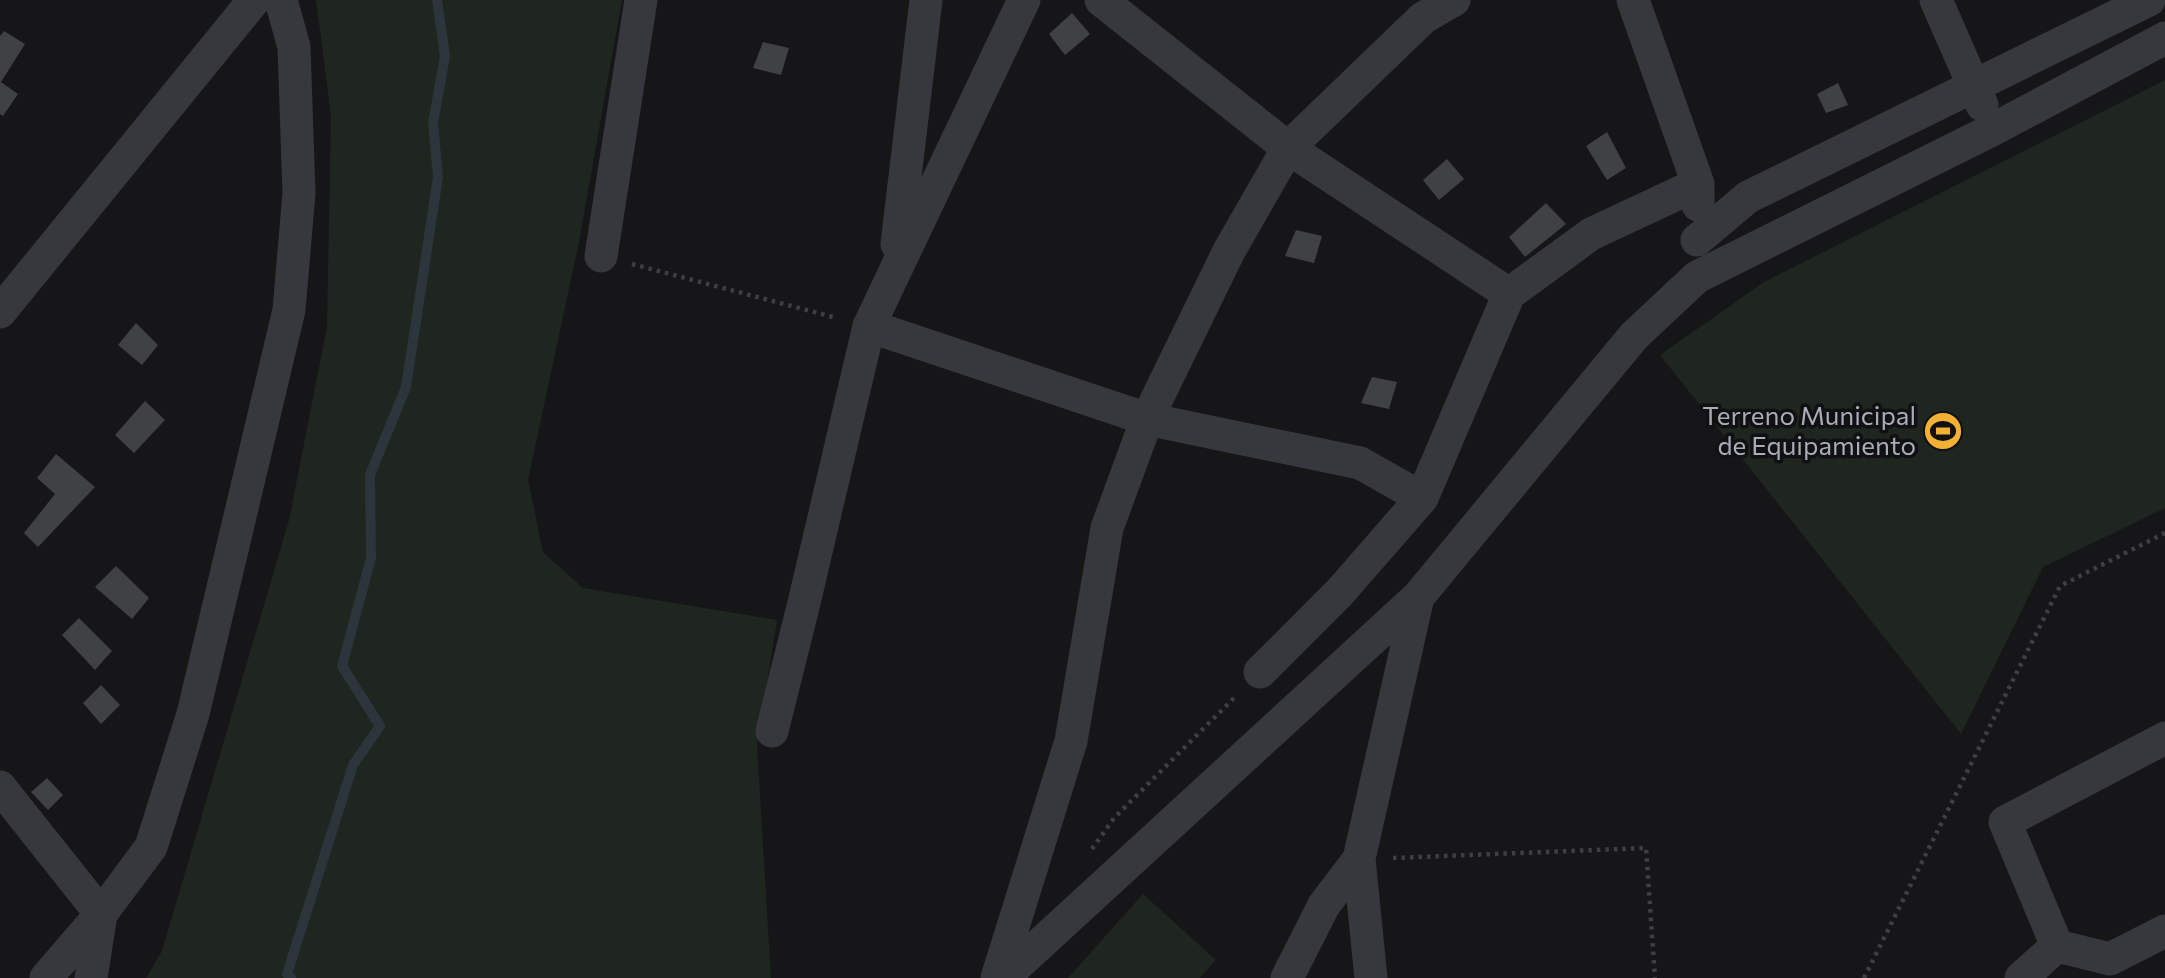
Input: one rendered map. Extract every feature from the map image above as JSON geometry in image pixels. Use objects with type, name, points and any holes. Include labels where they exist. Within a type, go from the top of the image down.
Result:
[{"type":"street","points":[[0,312],[254,0]]},
{"type":"street","points":[[46,978],[101,914],[151,847],[189,727],[289,310],[299,193],[294,47],[281,0]]},
{"type":"street","points":[[601,256],[641,0]]},
{"type":"street","points":[[894,271],[926,0]]},
{"type":"street","points":[[772,731],[869,326],[1024,0]]},
{"type":"street","points":[[1101,0],[1288,148],[1509,294]]},
{"type":"street","points":[[997,978],[1071,741],[1107,527],[1147,419],[1228,251],[1288,148],[1423,18],[1454,0]]},
{"type":"street","points":[[1633,0],[1699,184],[1697,277]]},
{"type":"street","points":[[1936,0],[1992,130]]},
{"type":"street","points":[[1697,240],[1748,197],[2149,0]]},
{"type":"street","points":[[1003,978],[1418,597],[1634,336],[1697,277],[1992,130],[2165,38]]},
{"type":"street","points":[[1260,672],[1340,592],[1422,498],[1509,294],[1591,234],[1699,184]]},
{"type":"street","points":[[869,326],[1147,419],[1360,463],[1422,498]]},
{"type":"street","points":[[1371,978],[1359,859],[1418,597]]},
{"type":"street","points":[[2057,946],[2005,822],[2165,738]]},
{"type":"street","points":[[0,787],[101,914],[91,978]]},
{"type":"street","points":[[1287,978],[1325,905],[1359,859]]},
{"type":"street","points":[[2057,946],[2110,959],[2165,931]]},
{"type":"street","points":[[2021,978],[2057,946]]},
{"type":"path","points":[[601,256],[869,326]]},
{"type":"path","points":[[1864,978],[2060,586],[2165,533]]},
{"type":"path","points":[[1359,859],[1646,848],[1655,978]]},
{"type":"shaded area","points":[[316,0],[622,0],[579,242],[528,480],[543,552],[583,588],[777,620],[757,745],[771,978],[146,978],[162,951],[289,520],[327,327],[331,115]]},
{"type":"shaded area","name":"Terreno Municipal de Equipamiento","points":[[2165,80],[2165,508],[2043,567],[1961,734],[1660,355],[1764,282]]},
{"type":"shaded area","points":[[1143,894],[1216,960],[1200,978],[1068,978]]},
{"type":"building","points":[[1072,13],[1090,34],[1065,55],[1049,34]]},
{"type":"building","points":[[4,31],[25,44],[1,82],[18,94],[3,116],[0,114],[0,36]]},
{"type":"building","points":[[763,42],[789,48],[781,75],[753,68]]},
{"type":"building","points":[[1838,83],[1848,105],[1826,113],[1817,94]]},
{"type":"building","points":[[1607,132],[1626,168],[1607,180],[1586,146]]},
{"type":"building","points":[[1447,159],[1464,179],[1439,200],[1423,180]]},
{"type":"building","points":[[1546,203],[1566,224],[1525,257],[1509,237]]},
{"type":"building","points":[[1296,230],[1322,236],[1314,263],[1285,256]]},
{"type":"building","points":[[136,323],[158,345],[142,365],[118,345]]},
{"type":"building","points":[[1372,377],[1397,382],[1389,409],[1361,403]]},
{"type":"building","points":[[145,401],[165,420],[134,453],[115,435]]},
{"type":"building","points":[[56,454],[95,487],[38,547],[24,533],[55,494],[37,478]]},
{"type":"building","points":[[116,566],[149,598],[132,619],[95,587]]},
{"type":"building","points":[[79,618],[112,651],[95,670],[62,635]]},
{"type":"building","points":[[101,685],[120,705],[101,724],[83,703]]},
{"type":"building","points":[[47,778],[63,795],[48,810],[31,792]]},
{"type":"waterway","points":[[291,978],[287,974],[353,765],[380,726],[342,666],[371,558],[370,475],[406,387],[438,177],[433,123],[445,56],[437,0]]},
{"type":"place","name":"Terreno Municipal de Equipamiento","points":[[1943,431]]}]
